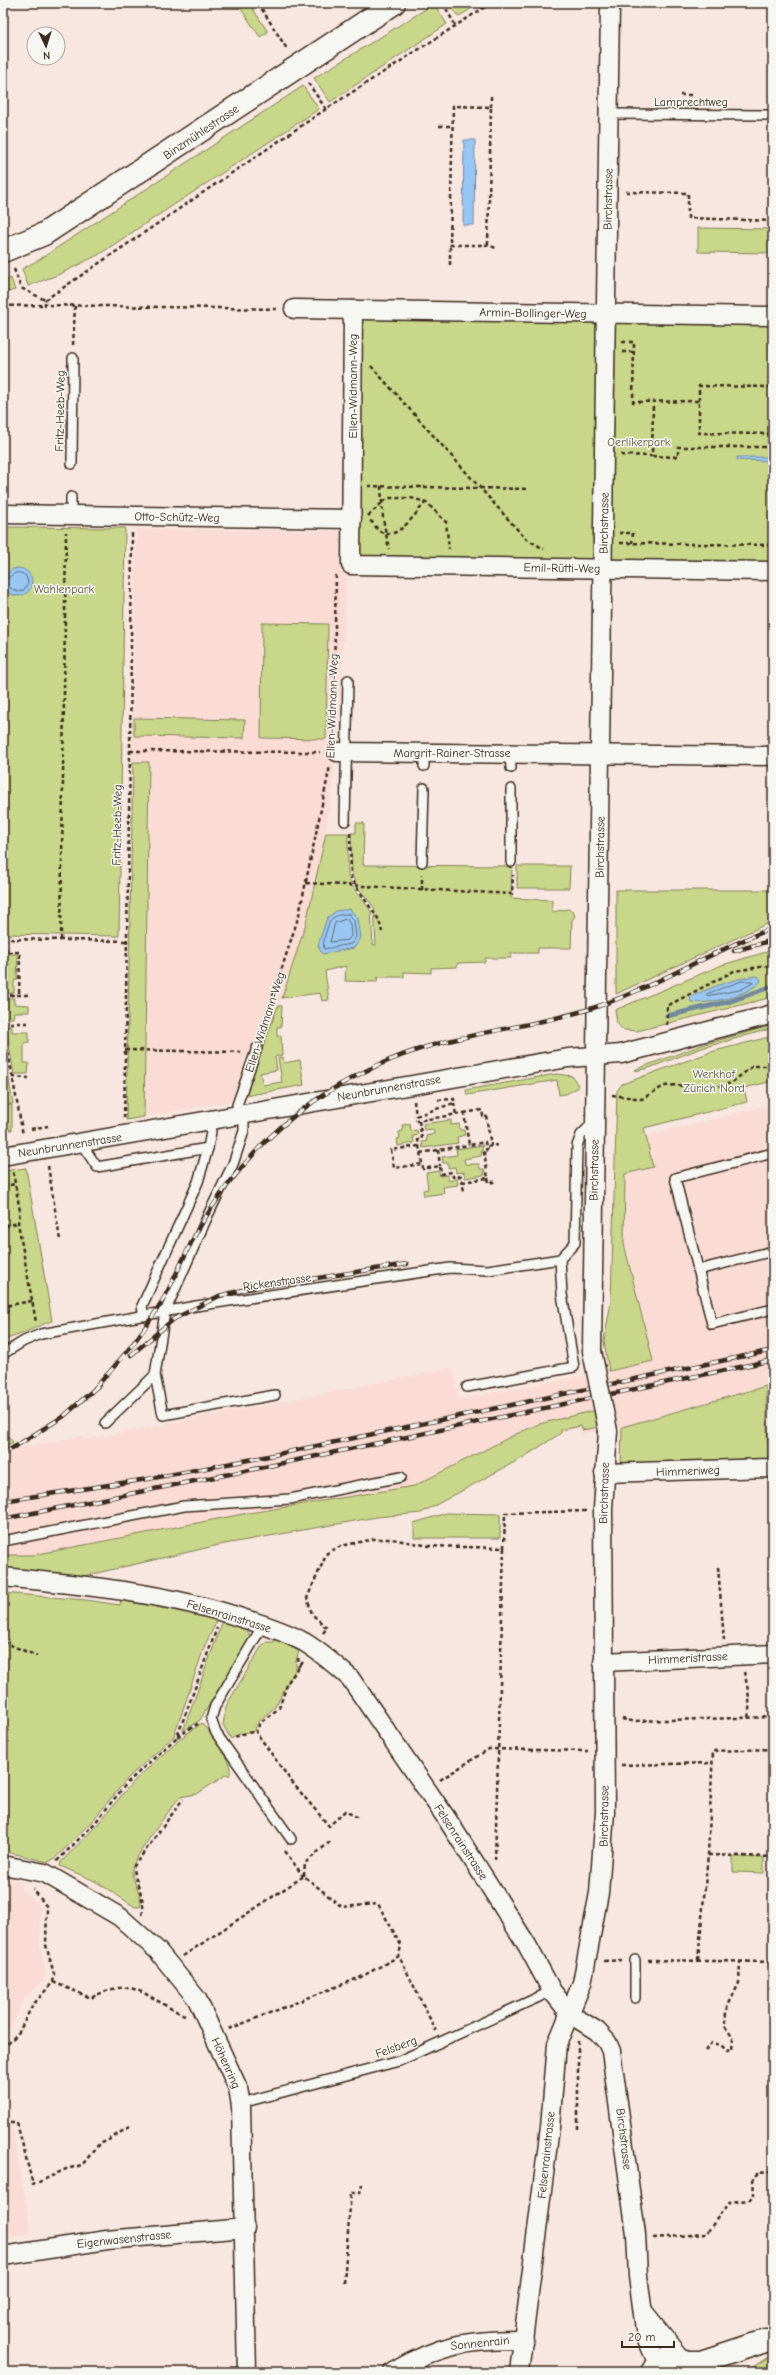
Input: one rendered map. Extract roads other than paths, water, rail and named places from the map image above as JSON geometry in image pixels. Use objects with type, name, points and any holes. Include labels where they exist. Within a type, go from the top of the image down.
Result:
[{"type":"main road","name":"Binzmühlestrasse","points":[[3,251],[44,234],[394,3]]},
{"type":"main road","points":[[655,2368],[666,2359],[690,2364],[701,2362],[769,2338]]},
{"type":"main road","points":[[721,2372],[769,2338]]},
{"type":"street","name":"Birchstrasse","points":[[610,3],[610,114],[594,1122],[592,1351],[608,1430],[604,1473],[603,1662],[605,1812],[599,1893],[582,1983],[570,2014],[597,2031],[607,2042],[614,2062],[636,2234],[646,2337],[655,2368]]},
{"type":"street","name":"Armin-Bollinger-Weg","points":[[294,309],[773,316]]},
{"type":"street","name":"Ellen-Widmann-Weg","points":[[351,565],[353,310]]},
{"type":"street","name":"Otto-Schütz-Weg","points":[[3,514],[69,520],[352,519]]},
{"type":"street","name":"Emil-Rütti-Weg","points":[[351,565],[773,571]]},
{"type":"street","name":"Margrit-Rainer-Strasse","points":[[338,752],[424,760],[510,761],[601,754],[773,756]]},
{"type":"street","name":"Neunbrunnenstrasse","points":[[8,1161],[81,1143],[209,1120],[241,1109],[568,1058],[621,1054],[773,1014]]},
{"type":"street","name":"Himmeriweg","points":[[604,1473],[773,1468]]},
{"type":"street","name":"Felsenrainstrasse","points":[[3,1577],[156,1596],[223,1612],[264,1625],[304,1642],[329,1660],[350,1678],[447,1820],[527,1945],[552,1991],[570,2014],[557,2044],[524,2340],[519,2372]]},
{"type":"street","name":"Himmeristrasse","points":[[603,1662],[773,1654]]},
{"type":"street","name":"Höhenring","points":[[3,1865],[45,1873],[120,1917],[158,1951],[196,1999],[238,2088],[241,2106],[245,2228],[247,2372]]},
{"type":"street","name":"Eigenwasenstrasse","points":[[3,2256],[107,2240],[245,2228]]},
{"type":"street","points":[[643,2310],[690,2364]]},
{"type":"street","name":"Sonnenrain","points":[[393,2372],[414,2360],[452,2345],[487,2341],[524,2340]]},
{"type":"lane","name":"Lamprechtweg","points":[[610,114],[773,115]]},
{"type":"lane","name":"Fritz-Heeb-Weg","points":[[72,464],[73,358]]},
{"type":"lane","points":[[69,520],[71,497]]},
{"type":"lane","points":[[345,821],[338,752],[348,680]]},
{"type":"lane","points":[[422,862],[424,788]]},
{"type":"lane","points":[[511,789],[511,862]]},
{"type":"lane","name":"Ellen-Widmann-Weg","points":[[155,1375],[165,1312],[208,1213],[233,1164],[244,1130],[241,1109],[256,1050]]},
{"type":"lane","points":[[144,1316],[142,1306],[198,1182],[211,1132],[209,1120]]},
{"type":"lane","points":[[467,1387],[574,1367],[562,1294],[560,1259],[575,1242],[577,1146],[582,1135],[594,1122]]},
{"type":"lane","points":[[81,1143],[97,1167],[208,1148]]},
{"type":"lane","points":[[773,1153],[675,1178],[712,1324],[773,1309]]},
{"type":"lane","points":[[698,1270],[773,1251]]},
{"type":"lane","name":"Rickenstrasse","points":[[3,1354],[24,1341],[40,1334],[165,1312],[450,1268],[488,1270],[560,1259]]},
{"type":"lane","points":[[155,1375],[163,1415],[275,1396]]},
{"type":"lane","points":[[106,1423],[155,1375]]},
{"type":"lane","points":[[3,1541],[184,1506],[290,1499],[401,1478]]},
{"type":"lane","points":[[264,1625],[215,1706],[211,1719],[216,1733],[292,1839]]},
{"type":"lane","points":[[635,1960],[635,1998]]},
{"type":"lane","name":"Felsberg","points":[[241,2106],[249,2101],[399,2061],[552,1991]]},
{"type":"water","points":[[464,140],[475,140],[474,225],[463,225]]},
{"type":"water","points":[[737,457],[773,457],[773,461],[737,460]]},
{"type":"water","points":[[18,568],[28,572],[32,582],[28,592],[18,596],[8,592],[4,582],[8,572]]},
{"type":"water","points":[[350,909],[358,919],[361,938],[354,948],[322,954],[318,945],[327,918],[336,911]]},
{"type":"water","points":[[758,976],[761,981],[756,986],[738,995],[708,1002],[691,1002],[690,997],[715,986]]},
{"type":"waterway","points":[[667,1016],[731,1001],[773,986]]},
{"type":"railway","points":[[95,1388],[115,1366],[150,1321],[174,1279],[198,1230],[211,1208],[234,1176],[260,1147],[280,1128],[326,1093],[376,1066],[430,1046],[474,1035],[562,1017],[619,999],[728,947],[773,928]]},
{"type":"railway","points":[[734,951],[773,940]]},
{"type":"railway","points":[[131,1355],[174,1319],[219,1296],[247,1289],[407,1264]]},
{"type":"railway","points":[[3,1501],[148,1479],[259,1458],[773,1350]]},
{"type":"railway","points":[[3,1519],[250,1470],[773,1360]]},
{"type":"railway","points":[[3,1454],[64,1416],[99,1385]]},
{"type":"park label","name":"Oerlikerpark","points":[[639,442]]},
{"type":"park label","name":"Wahlenpark","points":[[64,589]]},
{"type":"park label","name":"Werkhof Zürich Nord","points":[[714,1081]]}]
